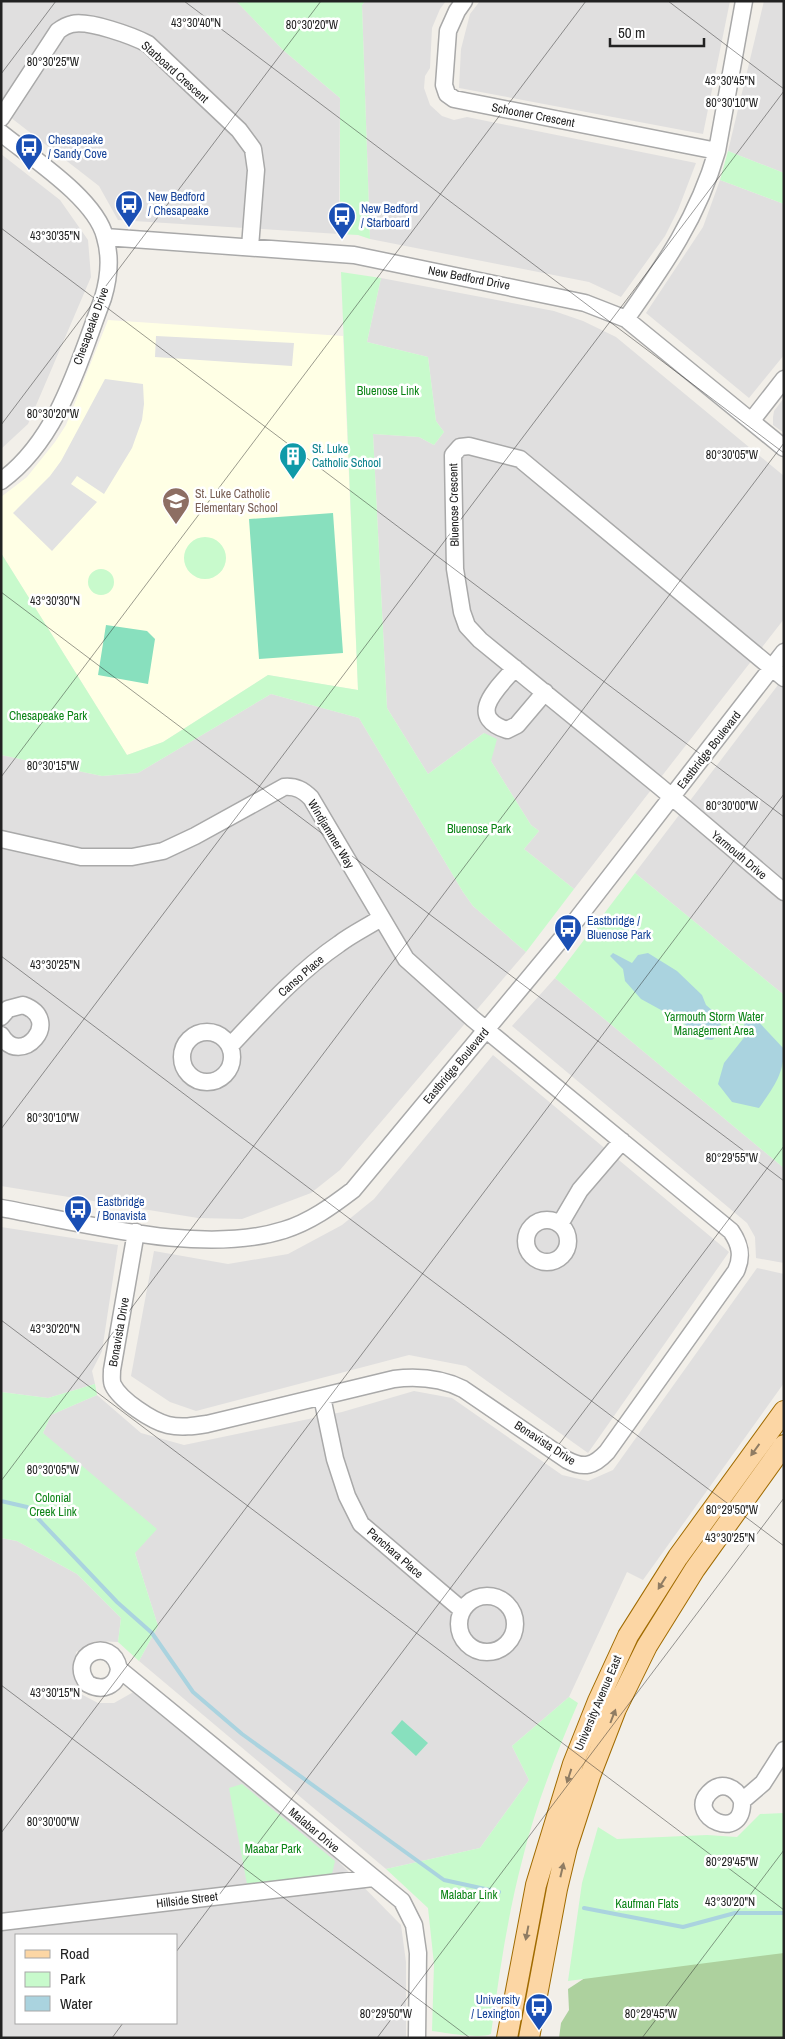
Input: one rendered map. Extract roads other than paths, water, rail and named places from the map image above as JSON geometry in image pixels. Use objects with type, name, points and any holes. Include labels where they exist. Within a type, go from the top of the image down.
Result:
[{"type":"main road","name":"University Avenue East","points":[[507,2038],[541,1868],[573,1764],[598,1701],[628,1636],[678,1557],[784,1411]]},
{"type":"main road","name":"University Avenue East","points":[[529,2038],[557,1889],[567,1847],[590,1776],[616,1709],[647,1646],[695,1569],[784,1446]]},
{"type":"street","name":"Schooner Crescent","points":[[464,1],[457,11],[448,32],[444,85],[447,94],[454,99],[717,151]]},
{"type":"street","points":[[626,319],[679,242],[697,207],[717,151],[744,1]]},
{"type":"street","name":"Starboard Crescent","points":[[1,118],[58,31],[73,23],[134,37],[148,44],[238,130],[253,149],[256,158],[256,170],[250,248]]},
{"type":"street","name":"Chesapeake Drive","points":[[1,133],[79,195],[96,217],[106,237],[108,259],[108,280],[104,298],[59,410],[45,435],[28,456],[1,481]]},
{"type":"street","name":"New Bedford Drive","points":[[106,237],[354,255],[555,295],[585,303],[626,319],[784,448]]},
{"type":"street","points":[[752,420],[784,379]]},
{"type":"street","name":"Bluenose Crescent","points":[[672,798],[480,640],[467,626],[462,612],[455,569],[453,454],[460,446],[469,446],[520,459],[778,673]]},
{"type":"street","name":"Eastbridge Boulevard","points":[[1,1208],[136,1232],[220,1241],[252,1238],[286,1230],[313,1218],[353,1190],[563,937],[672,798],[778,673],[784,652]]},
{"type":"street","points":[[515,668],[487,702],[487,715],[494,726],[507,730],[518,725],[545,692]]},
{"type":"street","name":"Windjammer Way","points":[[1,839],[80,857],[132,857],[163,851],[195,836],[284,787],[293,786],[304,791],[310,798],[406,958],[416,970],[486,1030]]},
{"type":"street","name":"Yarmouth Drive","points":[[672,798],[784,892]]},
{"type":"street","name":"Canso Place","points":[[230,1046],[300,976],[338,944],[381,918]]},
{"type":"street","points":[[1,1017],[8,1009],[23,1005],[35,1012],[40,1024],[40,1031],[36,1039],[25,1046],[8,1043],[1,1035]]},
{"type":"street","name":"Bonavista Drive","points":[[136,1232],[112,1370],[112,1384],[119,1394],[144,1414],[168,1425],[187,1427],[413,1376],[448,1381],[478,1398],[566,1460],[577,1465],[589,1465],[600,1460],[736,1271],[741,1260],[738,1242],[731,1231],[486,1030]]},
{"type":"street","points":[[560,1224],[580,1190],[622,1141]]},
{"type":"street","name":"Panchara Place","points":[[322,1397],[335,1459],[347,1496],[362,1524],[462,1610]]},
{"type":"street","name":"Malabar Drive","points":[[119,1669],[402,1901],[414,1925],[418,1953],[417,2038]]},
{"type":"street","points":[[742,1801],[763,1783],[784,1750]]},
{"type":"street","name":"Hillside Street","points":[[1,1922],[373,1878]]},
{"type":"water","points":[[613,953],[632,963],[638,955],[648,953],[677,971],[702,995],[706,1005],[720,1017],[722,1032],[712,1040],[702,1039],[681,1021],[641,999],[625,981],[623,969],[610,956]]},
{"type":"water","points":[[743,1016],[756,1019],[784,1049],[780,1073],[759,1108],[732,1102],[718,1084],[724,1063],[746,1035]]},
{"type":"waterway","points":[[1,1501],[27,1507],[117,1602],[152,1633],[193,1692],[242,1734],[444,1880],[499,1892]]},
{"type":"waterway","points":[[584,1908],[683,1927],[735,1913],[784,1913]]},
{"type":"place","name":"Chesapeake / Sandy Cove","points":[[29,171]]},
{"type":"place","name":"New Bedford / Chesapeake","points":[[129,228]]},
{"type":"place","name":"New Bedford / Starboard","points":[[342,240]]},
{"type":"place","name":"St. Luke Catholic School","points":[[293,480]]},
{"type":"place","name":"St. Luke Catholic Elementary School","points":[[176,525]]},
{"type":"place","name":"Eastbridge / Bluenose Park","points":[[568,952]]},
{"type":"place","name":"Eastbridge / Bonavista","points":[[78,1233]]},
{"type":"place","name":"University / Lexington","points":[[539,2031]]},
{"type":"park label","name":"Bluenose Link","points":[[388,391]]},
{"type":"park label","name":"Chesapeake Park","points":[[48,716]]},
{"type":"park label","name":"Bluenose Park","points":[[479,829]]},
{"type":"park label","name":"Yarmouth Storm Water Management Area","points":[[714,1024]]},
{"type":"park label","name":"Colonial Creek Link","points":[[53,1505]]},
{"type":"park label","name":"Maabar Park","points":[[273,1849]]},
{"type":"park label","name":"Malabar Link","points":[[469,1895]]},
{"type":"park label","name":"Kaufman Flats","points":[[647,1904]]}]
